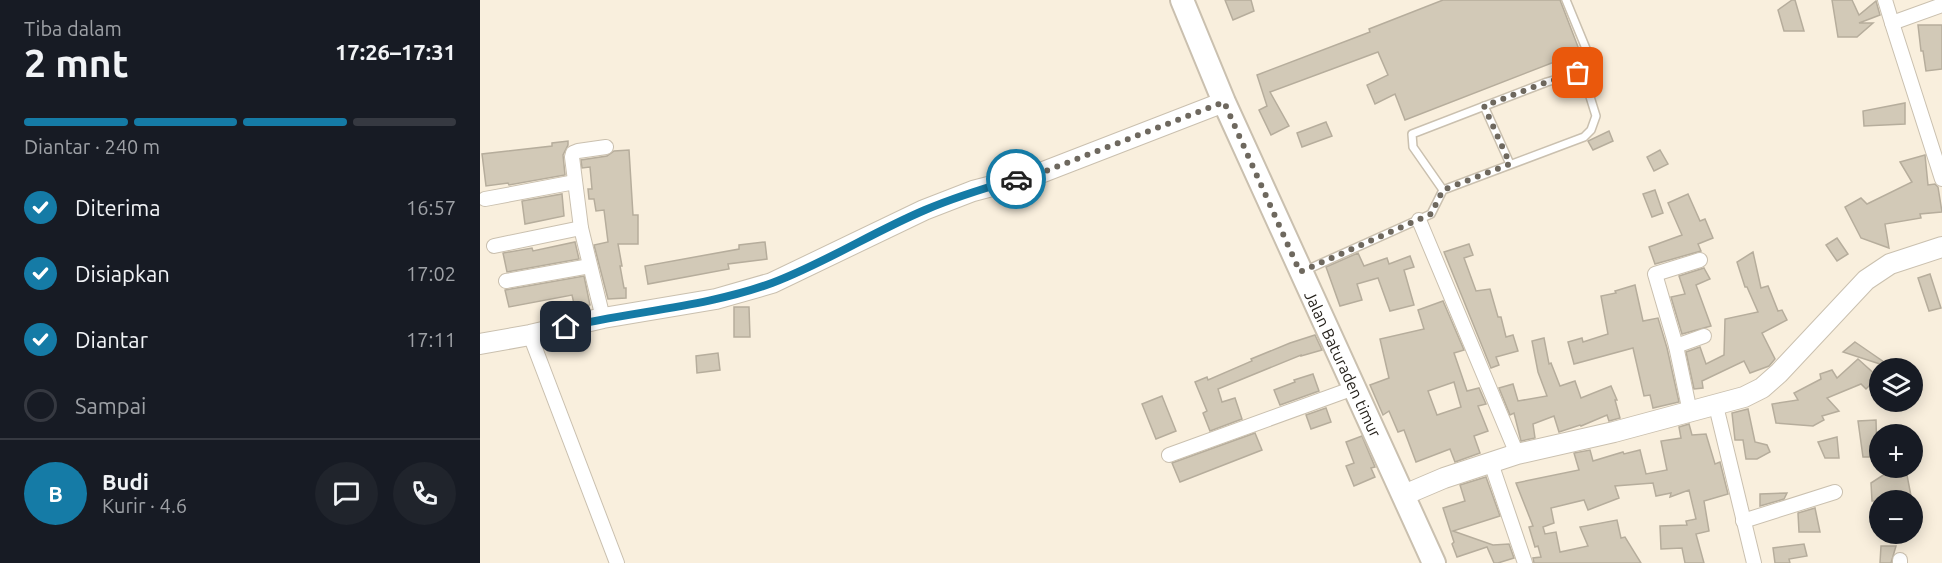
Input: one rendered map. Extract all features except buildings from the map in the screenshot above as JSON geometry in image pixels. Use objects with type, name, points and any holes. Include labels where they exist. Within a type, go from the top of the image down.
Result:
[{"type":"main road","name":"Jalan Baturaden timur","points":[[1182,0],[1224,102],[1300,272],[1434,563]]},
{"type":"street","points":[[1885,0],[1939,161],[1942,179]]},
{"type":"street","points":[[1892,22],[1942,4]]},
{"type":"street","points":[[480,344],[603,318],[716,299],[772,283],[934,206],[973,190],[1038,174],[1224,102]]},
{"type":"street","points":[[603,318],[581,228],[572,157],[573,153],[606,147]]},
{"type":"street","points":[[485,200],[575,182]]},
{"type":"street","points":[[1419,220],[1516,454]]},
{"type":"street","points":[[494,246],[581,228]]},
{"type":"street","points":[[1404,495],[1444,478],[1516,454],[1614,432],[1744,397],[1762,388],[1779,373],[1848,296],[1866,280],[1890,264],[1942,247]]},
{"type":"street","points":[[1690,412],[1676,346],[1655,274],[1700,260]]},
{"type":"street","points":[[506,281],[590,266]]},
{"type":"street","points":[[530,335],[617,563]]},
{"type":"street","points":[[1676,346],[1704,336]]},
{"type":"street","points":[[1169,455],[1354,388]]},
{"type":"street","points":[[1716,406],[1755,563]]},
{"type":"street","points":[[1491,463],[1525,563]]},
{"type":"street","points":[[1743,522],[1835,492]]},
{"type":"lane","points":[[1300,272],[1431,214],[1443,190],[1584,137],[1591,130],[1596,116],[1587,87],[1594,68],[1566,0]]},
{"type":"lane","points":[[1443,190],[1413,147],[1412,134],[1547,82],[1594,68]]},
{"type":"lane","points":[[1484,106],[1510,164]]},
{"type":"way so far","points":[[1016,179],[1038,174],[1224,102],[1300,272],[1431,214],[1443,190],[1510,164],[1484,106],[1578,73]]},
{"type":"route","points":[[566,327],[603,318],[716,299],[772,283],[924,210],[973,190],[1016,179]]}]
